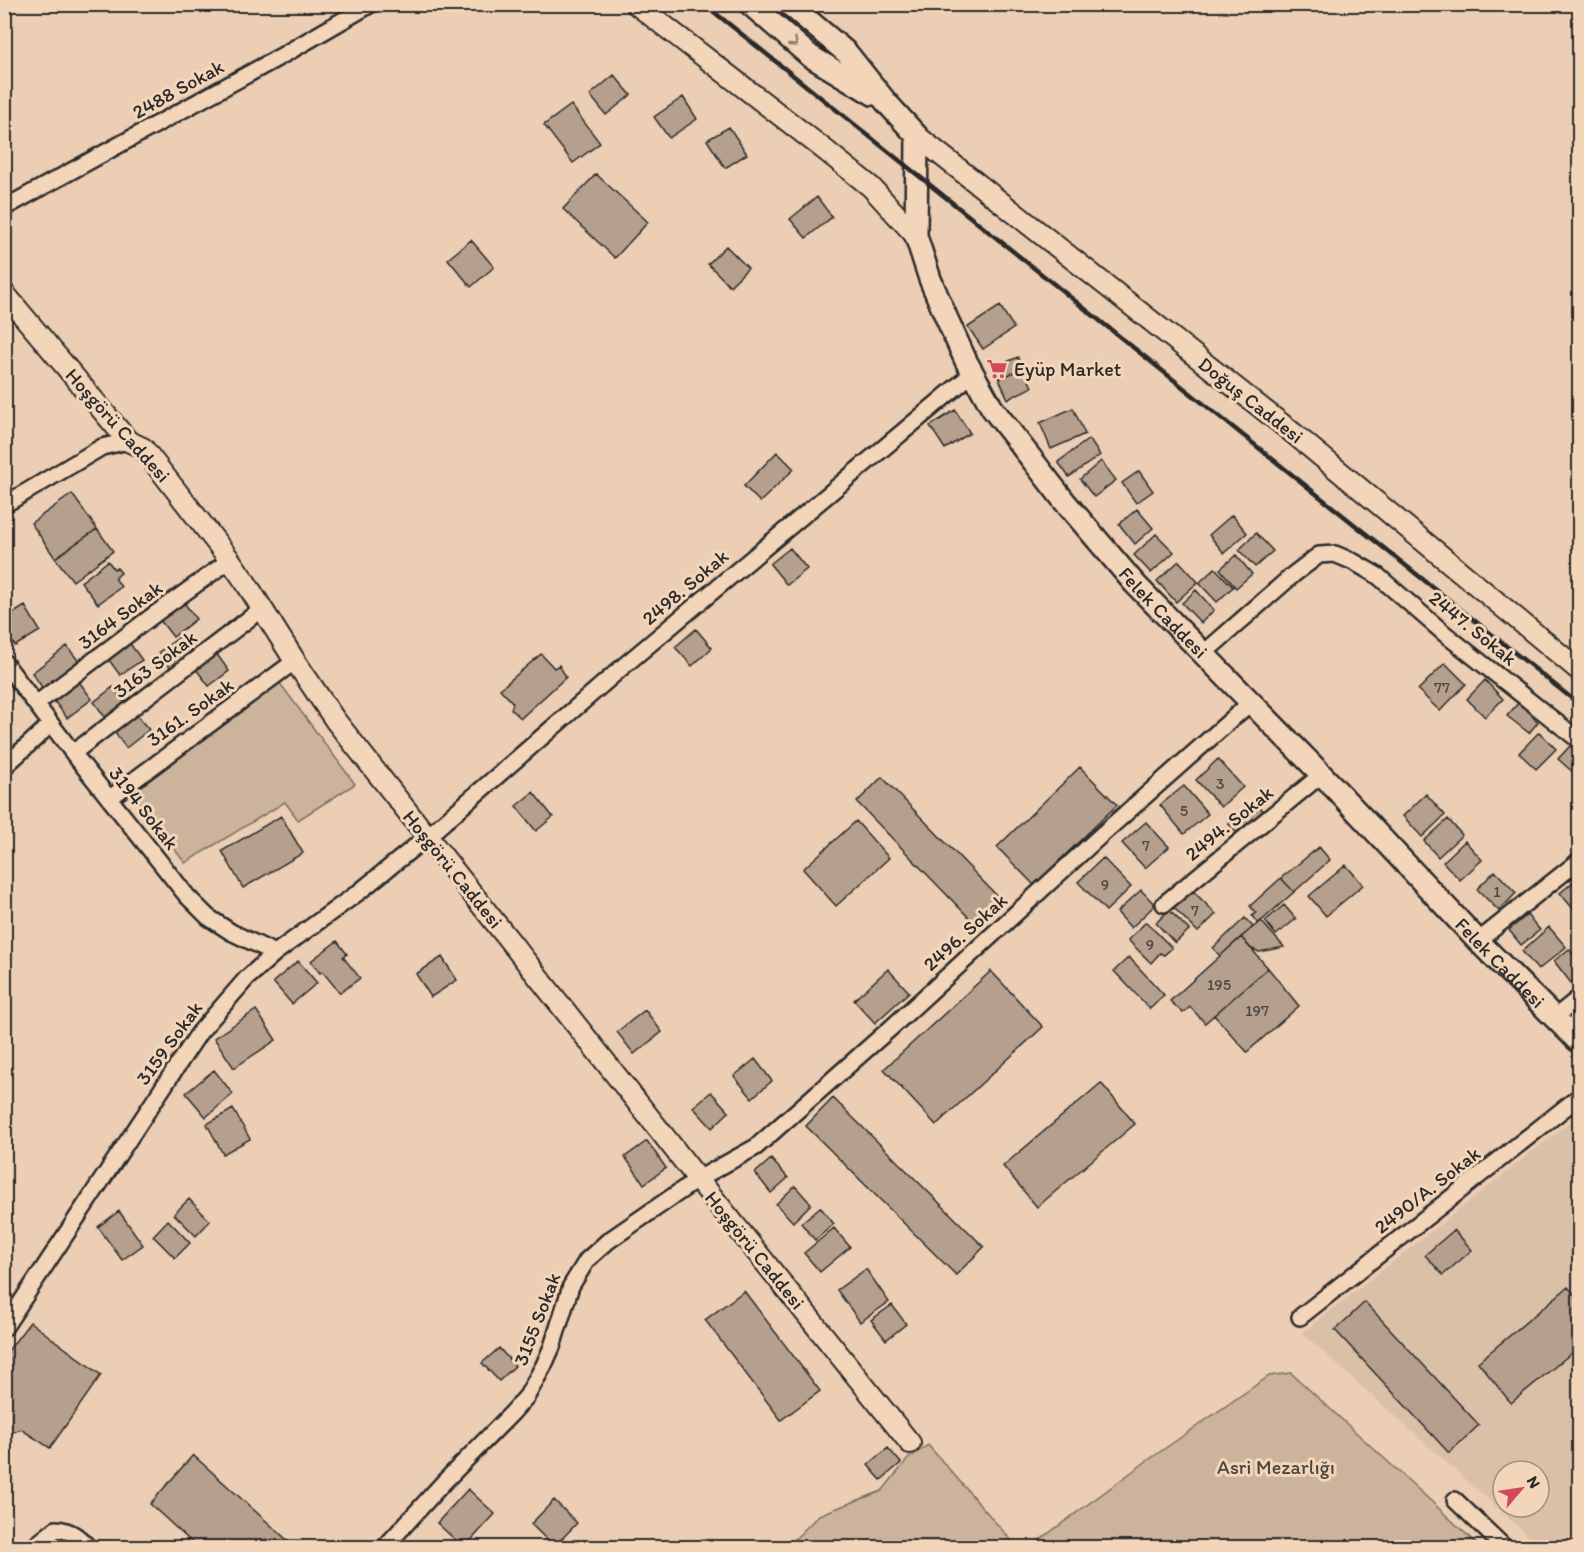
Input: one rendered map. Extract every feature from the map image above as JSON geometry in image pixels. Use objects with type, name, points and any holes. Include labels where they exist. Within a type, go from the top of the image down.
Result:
[{"type":"main road","points":[[750,4],[810,56],[886,102]]},
{"type":"main road","points":[[789,4],[847,53],[917,136]]},
{"type":"main road","name":"Felek Caddesi","points":[[917,136],[916,236],[930,279],[966,361],[992,408],[1065,502],[1135,584],[1478,941],[1580,1043]]},
{"type":"street","name":"2488 Sokak","points":[[4,208],[284,55],[371,4]]},
{"type":"street","points":[[636,4],[872,188],[916,236]]},
{"type":"street","name":"Doğuş Caddesi","points":[[917,136],[1293,432],[1580,671]]},
{"type":"street","name":"Hoşgörü Caddesi","points":[[4,293],[128,441],[144,448],[230,560],[335,720],[910,1443]]},
{"type":"street","name":"2498. Sokak","points":[[428,836],[626,664],[973,373]]},
{"type":"street","points":[[4,505],[102,447],[128,441]]},
{"type":"street","name":"2447. Sokak","points":[[1203,654],[1319,555],[1335,554],[1378,576],[1445,634],[1580,741]]},
{"type":"street","name":"3164 Sokak","points":[[36,704],[230,560]]},
{"type":"street","name":"3163 Sokak","points":[[73,753],[263,608]]},
{"type":"street","name":"3161. Sokak","points":[[110,798],[295,661]]},
{"type":"street","name":"3194 Sokak","points":[[4,662],[187,897],[207,917],[231,932],[275,953]]},
{"type":"street","name":"2496. Sokak","points":[[698,1179],[756,1147],[1250,703]]},
{"type":"street","points":[[4,767],[51,724]]},
{"type":"street","name":"2494. Sokak","points":[[1164,904],[1321,775]]},
{"type":"street","name":"3159 Sokak","points":[[4,1328],[199,1033],[246,979],[275,953],[359,892],[428,836]]},
{"type":"street","points":[[1478,941],[1580,860]]},
{"type":"street","points":[[1554,1018],[1580,997]]},
{"type":"street","name":"2490/A. Sokak","points":[[1300,1317],[1580,1096]]},
{"type":"street","name":"3155 Sokak","points":[[384,1548],[526,1396],[552,1347],[571,1286],[587,1260],[608,1241],[698,1179]]},
{"type":"street","points":[[1455,1500],[1505,1548]]},
{"type":"street","points":[[33,1548],[56,1529],[65,1529],[79,1536],[89,1548]]},
{"type":"shaded area","points":[[1579,1115],[1579,1547],[1541,1547],[1510,1519],[1551,1519],[1551,1459],[1491,1459],[1491,1502],[1302,1333]]},
{"type":"green space","points":[[279,682],[355,784],[298,820],[285,802],[185,863],[132,793]]},
{"type":"green space","name":"Asri Mezarlığı","points":[[1291,1373],[1480,1547],[1030,1547],[1144,1463],[1269,1376]]},
{"type":"green space","points":[[928,1445],[1017,1547],[787,1547],[819,1515],[882,1491],[908,1459]]},
{"type":"building","points":[[614,75],[631,95],[606,115],[590,95]]},
{"type":"building","points":[[683,97],[697,119],[669,138],[654,117]]},
{"type":"building","points":[[571,105],[600,143],[573,163],[544,125]]},
{"type":"building","points":[[729,127],[747,154],[725,168],[707,140]]},
{"type":"building","points":[[596,174],[648,222],[615,258],[563,209]]},
{"type":"building","points":[[817,197],[832,217],[806,238],[790,219]]},
{"type":"building","points":[[471,240],[494,267],[471,287],[448,259]]},
{"type":"building","points":[[726,246],[748,268],[730,286],[708,264]]},
{"type":"building","points":[[1000,306],[1014,328],[983,349],[968,327]]},
{"type":"building","points":[[1018,357],[1023,368],[999,379],[993,368]]},
{"type":"building","points":[[1023,368],[1032,387],[1008,399],[999,379]]},
{"type":"building","points":[[1073,408],[1085,434],[1051,449],[1040,423]]},
{"type":"building","points":[[955,410],[970,433],[945,449],[930,426]]},
{"type":"building","points":[[1089,439],[1100,455],[1069,477],[1058,462]]},
{"type":"building","points":[[777,452],[794,469],[760,502],[744,486]]},
{"type":"building","points":[[1101,461],[1116,480],[1094,497],[1080,479]]},
{"type":"building","points":[[1139,471],[1153,491],[1136,503],[1122,483]]},
{"type":"building","points":[[72,494],[97,529],[55,558],[31,523]]},
{"type":"building","points":[[1137,509],[1153,528],[1135,544],[1119,524]]},
{"type":"building","points":[[1232,515],[1247,533],[1224,553],[1209,535]]},
{"type":"building","points":[[97,529],[113,551],[73,581],[55,558]]},
{"type":"building","points":[[1256,533],[1273,551],[1255,567],[1239,550]]},
{"type":"building","points":[[1156,534],[1174,552],[1151,573],[1134,555]]},
{"type":"building","points":[[790,548],[807,569],[787,585],[770,564]]},
{"type":"building","points":[[1236,555],[1252,574],[1236,588],[1220,569]]},
{"type":"building","points":[[108,561],[114,569],[117,568],[121,573],[115,578],[121,587],[98,604],[81,582]]},
{"type":"building","points":[[1179,561],[1198,582],[1176,602],[1157,581]]},
{"type":"building","points":[[1215,568],[1233,587],[1217,602],[1199,583]]},
{"type":"building","points":[[1196,590],[1214,610],[1201,623],[1182,603]]},
{"type":"building","points":[[183,601],[196,619],[173,637],[160,620]]},
{"type":"building","points":[[25,606],[40,631],[15,646],[4,629],[4,619]]},
{"type":"building","points":[[696,629],[712,648],[692,666],[675,647]]},
{"type":"building","points":[[181,636],[194,655],[172,670],[159,652]]},
{"type":"building","points":[[128,641],[142,660],[120,675],[106,656]]},
{"type":"building","points":[[67,646],[80,663],[44,690],[32,673]]},
{"type":"building","points":[[216,653],[229,671],[209,686],[195,668]]},
{"type":"building","points":[[541,654],[554,668],[559,665],[566,677],[521,718],[511,709],[513,703],[500,689]]},
{"type":"building","points":[[1445,663],[1466,684],[1440,711],[1418,690]]},
{"type":"building","points":[[77,679],[92,699],[67,718],[52,698]]},
{"type":"building","points":[[1485,680],[1503,699],[1485,717],[1467,699]]},
{"type":"building","points":[[113,687],[127,705],[107,720],[94,702]]},
{"type":"building","points":[[1520,701],[1535,713],[1532,716],[1538,722],[1529,733],[1507,716]]},
{"type":"building","points":[[134,712],[149,730],[126,748],[112,729]]},
{"type":"building","points":[[1539,732],[1556,749],[1536,769],[1519,753]]},
{"type":"building","points":[[1570,746],[1580,754],[1580,769],[1575,774],[1558,759]]},
{"type":"building","points":[[1218,759],[1243,787],[1221,807],[1196,780]]},
{"type":"building","points":[[1080,767],[1117,805],[1034,885],[997,847]]},
{"type":"building","points":[[882,777],[1001,900],[976,925],[857,802]]},
{"type":"building","points":[[1184,786],[1208,814],[1184,834],[1160,805]]},
{"type":"building","points":[[533,792],[553,817],[536,831],[516,806]]},
{"type":"building","points":[[1426,794],[1445,815],[1422,837],[1403,816]]},
{"type":"building","points":[[1253,800],[1266,814],[1240,837],[1228,823]]},
{"type":"building","points":[[281,816],[303,853],[243,888],[222,851]]},
{"type":"building","points":[[1448,819],[1462,835],[1438,857],[1424,841]]},
{"type":"building","points":[[856,821],[889,858],[836,906],[803,869]]},
{"type":"building","points":[[1146,822],[1169,847],[1145,868],[1122,843]]},
{"type":"building","points":[[1465,841],[1482,860],[1460,880],[1443,862]]},
{"type":"building","points":[[1319,847],[1330,860],[1294,892],[1281,878]]},
{"type":"building","points":[[1103,858],[1131,887],[1106,911],[1078,882]]},
{"type":"building","points":[[1346,865],[1363,885],[1326,916],[1309,896]]},
{"type":"building","points":[[1495,871],[1516,893],[1499,911],[1477,889]]},
{"type":"building","points":[[1281,878],[1294,892],[1258,924],[1252,916],[1256,913],[1250,906]]},
{"type":"building","points":[[1578,878],[1580,880],[1580,917],[1560,893]]},
{"type":"building","points":[[1191,889],[1216,914],[1198,932],[1173,907]]},
{"type":"building","points":[[1141,890],[1155,905],[1131,928],[1117,912]]},
{"type":"building","points":[[1284,905],[1296,919],[1276,935],[1265,921]]},
{"type":"building","points":[[1169,910],[1189,930],[1175,943],[1156,923]]},
{"type":"building","points":[[1527,915],[1540,930],[1521,945],[1509,930]]},
{"type":"building","points":[[1245,918],[1253,927],[1220,956],[1213,948]]},
{"type":"building","points":[[1261,921],[1284,947],[1259,952],[1250,948],[1241,937]]},
{"type":"building","points":[[1146,922],[1172,948],[1164,955],[1160,953],[1151,963],[1128,940]]},
{"type":"building","points":[[1549,927],[1566,947],[1538,970],[1522,951]]},
{"type":"building","points":[[1241,937],[1268,968],[1205,1023],[1190,1007],[1183,1013],[1170,1001]]},
{"type":"building","points":[[337,941],[347,954],[343,957],[360,978],[340,993],[311,961]]},
{"type":"building","points":[[1569,949],[1580,963],[1580,976],[1571,983],[1554,961]]},
{"type":"building","points":[[442,957],[457,980],[431,997],[416,974]]},
{"type":"building","points":[[1129,957],[1164,995],[1150,1009],[1114,971]]},
{"type":"building","points":[[298,961],[317,983],[292,1004],[273,982]]},
{"type":"building","points":[[1268,968],[1299,1006],[1247,1052],[1214,1015]]},
{"type":"building","points":[[888,969],[909,992],[875,1023],[854,1000]]},
{"type":"building","points":[[991,971],[1043,1027],[936,1125],[884,1069]]},
{"type":"building","points":[[256,1010],[276,1040],[234,1068],[214,1038]]},
{"type":"building","points":[[645,1010],[662,1032],[634,1054],[617,1032]]},
{"type":"building","points":[[755,1059],[772,1081],[752,1098],[734,1076]]},
{"type":"building","points":[[214,1070],[233,1094],[206,1117],[186,1093]]},
{"type":"building","points":[[1101,1083],[1135,1124],[1037,1207],[1003,1166]]},
{"type":"building","points":[[711,1092],[729,1112],[712,1128],[693,1107]]},
{"type":"building","points":[[833,1098],[984,1247],[956,1275],[806,1126]]},
{"type":"building","points":[[233,1109],[250,1139],[223,1154],[207,1124]]},
{"type":"building","points":[[647,1141],[666,1168],[644,1184],[625,1157]]},
{"type":"building","points":[[771,1159],[788,1178],[771,1193],[755,1173]]},
{"type":"building","points":[[795,1186],[811,1204],[793,1222],[776,1204]]},
{"type":"building","points":[[189,1199],[210,1221],[196,1236],[174,1214]]},
{"type":"building","points":[[820,1207],[834,1224],[815,1240],[801,1223]]},
{"type":"building","points":[[119,1211],[143,1245],[122,1260],[98,1227]]},
{"type":"building","points":[[168,1220],[190,1243],[175,1258],[153,1236]]},
{"type":"building","points":[[834,1228],[850,1247],[820,1272],[804,1253]]},
{"type":"building","points":[[1454,1230],[1472,1250],[1443,1275],[1425,1255]]},
{"type":"building","points":[[866,1269],[889,1302],[860,1322],[837,1290]]},
{"type":"building","points":[[1568,1287],[1580,1301],[1580,1346],[1511,1403],[1478,1362]]},
{"type":"building","points":[[744,1291],[820,1391],[781,1420],[705,1320]]},
{"type":"building","points":[[1365,1302],[1479,1425],[1449,1453],[1335,1330]]},
{"type":"building","points":[[892,1305],[906,1324],[886,1340],[871,1320]]},
{"type":"building","points":[[30,1322],[101,1375],[50,1448],[21,1429],[9,1434],[4,1431],[4,1356]]},
{"type":"building","points":[[499,1348],[515,1366],[499,1381],[482,1363]]},
{"type":"building","points":[[888,1448],[901,1463],[881,1480],[868,1465]]},
{"type":"building","points":[[193,1455],[296,1548],[198,1548],[150,1504]]},
{"type":"building","points":[[1580,1474],[1580,1494],[1574,1485]]},
{"type":"building","points":[[468,1489],[495,1514],[464,1548],[437,1523]]},
{"type":"building","points":[[554,1500],[577,1523],[554,1547],[531,1524]]},
{"type":"railway","points":[[704,4],[1580,705]]},
{"type":"place","name":"Eyüp Market","points":[[997,369]]}]
